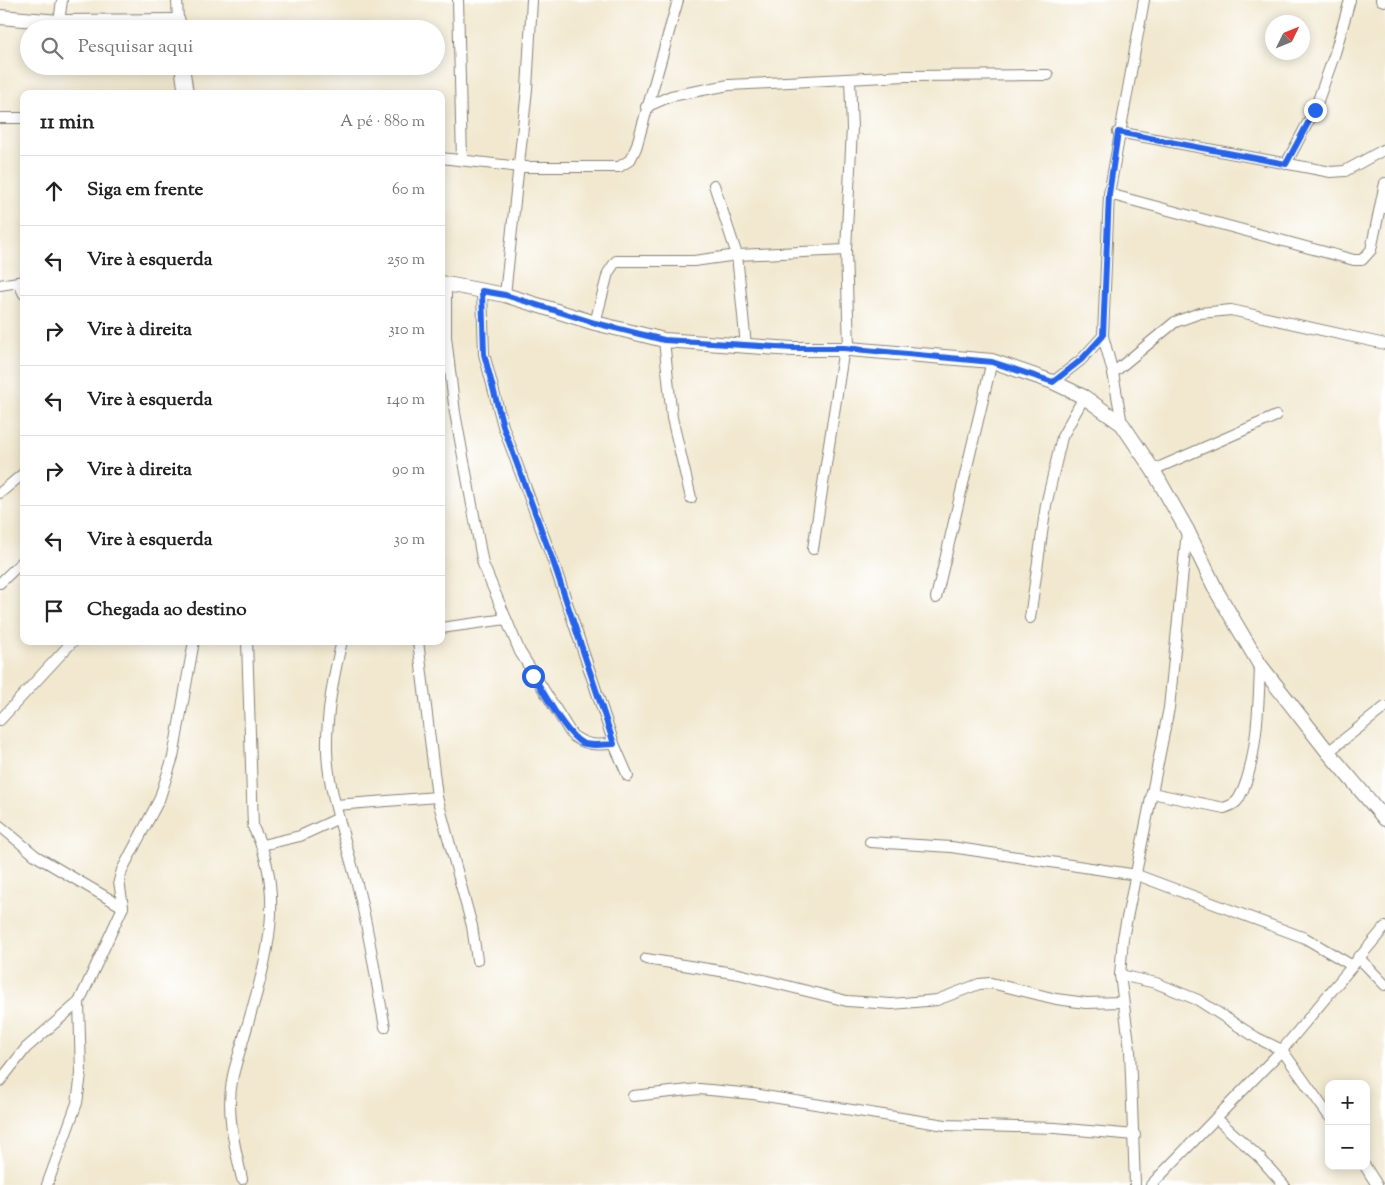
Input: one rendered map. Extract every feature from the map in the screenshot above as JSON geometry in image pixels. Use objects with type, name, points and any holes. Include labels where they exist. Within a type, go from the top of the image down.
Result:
[{"type":"street","points":[[59,20],[62,0]]},
{"type":"street","points":[[177,0],[179,20]]},
{"type":"street","points":[[458,0],[462,160]]},
{"type":"street","points":[[505,295],[520,167],[532,0]]},
{"type":"street","points":[[445,158],[520,167],[619,167],[630,160],[636,148],[646,107],[678,0]]},
{"type":"street","points":[[1286,164],[1315,110],[1335,53],[1350,0]]},
{"type":"street","points":[[1380,0],[1385,1]]},
{"type":"street","points":[[1122,424],[1113,373],[1103,336],[1109,194],[1118,132],[1142,1]]},
{"type":"street","points":[[0,17],[35,20]]},
{"type":"street","points":[[183,75],[185,90]]},
{"type":"street","points":[[646,107],[671,96],[729,85],[905,76],[1048,75]]},
{"type":"street","points":[[813,549],[847,348],[846,250],[852,128],[850,80]]},
{"type":"street","points":[[0,118],[20,118]]},
{"type":"street","points":[[1118,132],[1330,172],[1345,171],[1385,149]]},
{"type":"street","points":[[1109,194],[1354,260],[1362,260],[1371,250],[1382,208],[1385,183]]},
{"type":"street","points":[[714,185],[737,255],[746,346]]},
{"type":"street","points":[[595,323],[608,273],[616,261],[694,261],[737,255],[846,250]]},
{"type":"street","points":[[0,285],[20,281]]},
{"type":"street","points":[[445,284],[505,295],[595,323],[664,340],[746,346],[847,348],[992,362],[1053,382],[1084,397],[1122,424],[1153,470],[1187,530],[1217,592],[1260,665],[1328,752],[1385,819]]},
{"type":"street","points":[[482,291],[484,354],[503,426],[554,564],[614,744],[628,776]]},
{"type":"street","points":[[445,310],[446,336],[455,413],[483,564],[520,652],[533,676],[572,735],[583,743],[592,745],[614,744]]},
{"type":"street","points":[[1113,373],[1175,322],[1200,313],[1230,310],[1385,344]]},
{"type":"street","points":[[1053,382],[1081,360],[1103,336]]},
{"type":"street","points":[[664,340],[672,418],[691,498]]},
{"type":"street","points":[[936,598],[992,362]]},
{"type":"street","points":[[1030,618],[1046,505],[1062,437],[1084,397]]},
{"type":"street","points":[[1153,470],[1276,416]]},
{"type":"street","points":[[0,493],[20,476]]},
{"type":"street","points":[[1135,1185],[1130,1050],[1122,1002],[1120,975],[1123,938],[1169,708],[1187,530]]},
{"type":"street","points":[[0,583],[20,564]]},
{"type":"street","points":[[445,627],[506,619]]},
{"type":"street","points":[[0,720],[69,645]]},
{"type":"street","points":[[0,1081],[26,1048],[79,1002],[123,907],[119,881],[122,870],[160,800],[173,757],[193,645]]},
{"type":"street","points":[[242,1179],[232,1132],[232,1082],[268,950],[272,899],[271,877],[262,845],[253,828],[247,645]]},
{"type":"street","points":[[341,645],[333,681],[328,719],[327,753],[336,805],[360,893],[385,1027]]},
{"type":"street","points":[[418,645],[437,797],[472,926],[477,960]]},
{"type":"street","points":[[1152,793],[1224,808],[1239,800],[1251,761],[1259,696],[1260,665]]},
{"type":"street","points":[[1328,752],[1385,707]]},
{"type":"street","points":[[336,805],[437,797]]},
{"type":"street","points":[[262,845],[300,836],[340,818]]},
{"type":"street","points":[[0,826],[36,856],[123,907]]},
{"type":"street","points":[[870,842],[951,847],[1137,875],[1305,938],[1351,966]]},
{"type":"street","points":[[1154,1184],[1282,1050],[1385,926]]},
{"type":"street","points":[[1358,957],[1385,984]]},
{"type":"street","points":[[646,959],[739,974],[847,1001],[892,1004],[937,1000],[979,984],[991,983],[1056,999],[1086,1003],[1122,1002]]},
{"type":"street","points":[[1120,975],[1156,983],[1198,1000],[1257,1038],[1282,1050],[1325,1110]]},
{"type":"street","points":[[47,1185],[77,1104],[81,1074],[79,1002]]},
{"type":"street","points":[[633,1096],[699,1089],[753,1094],[945,1125],[1055,1128],[1134,1135]]},
{"type":"street","points":[[1216,1118],[1260,1158],[1284,1185]]},
{"type":"street","points":[[1368,1170],[1378,1185]]},
{"type":"route","points":[[533,676],[572,735],[583,743],[592,745],[614,744],[554,564],[503,426],[484,354],[482,291],[505,295],[595,323],[664,340],[746,346],[844,348],[992,362],[1053,382],[1081,360],[1103,336],[1109,194],[1118,132],[1286,164],[1315,110]]}]
